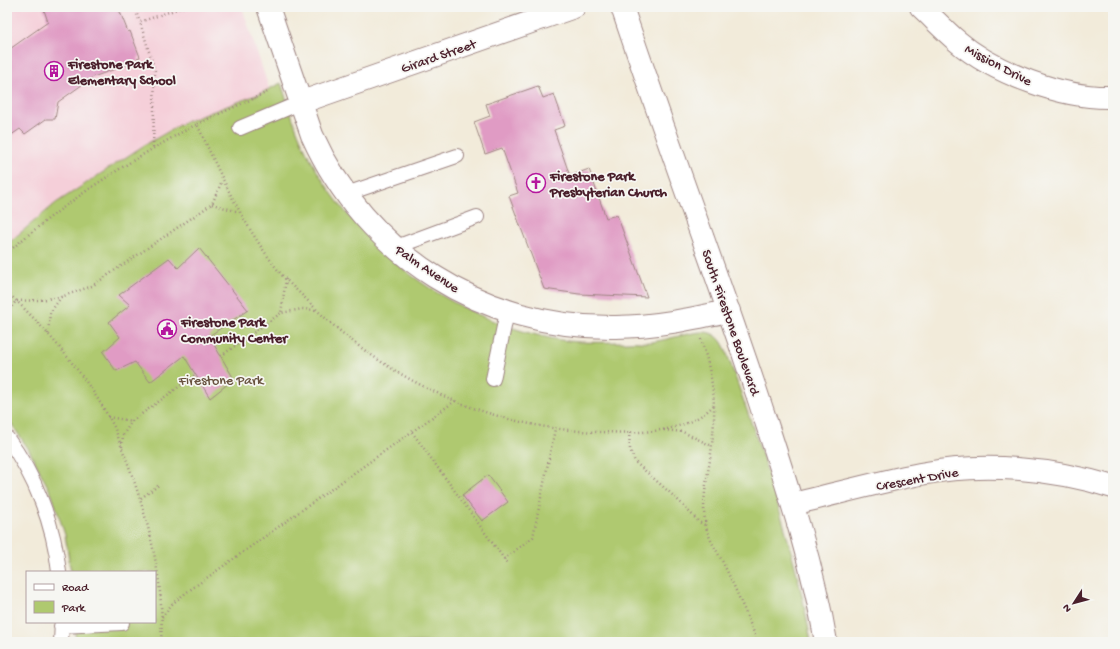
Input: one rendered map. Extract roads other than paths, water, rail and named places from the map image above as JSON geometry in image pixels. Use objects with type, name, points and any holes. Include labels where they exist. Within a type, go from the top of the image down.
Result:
[{"type":"street","name":"Palm Avenue","points":[[268,7],[302,102],[312,135],[321,154],[346,194],[377,232],[438,278],[473,298],[507,312],[544,321],[569,325],[615,327],[655,325],[729,311]]},
{"type":"street","name":"Girard Street","points":[[302,102],[574,7]]},
{"type":"street","name":"South Firestone Boulevard","points":[[622,7],[729,311],[793,504],[816,591],[826,642]]},
{"type":"street","name":"Mission Drive","points":[[921,7],[958,42],[988,61],[1027,80],[1065,92],[1100,98],[1113,97]]},
{"type":"street","name":"Crescent Drive","points":[[793,504],[921,474],[956,469],[984,468],[1054,474],[1097,482],[1113,487]]},
{"type":"lane","points":[[240,128],[302,102]]},
{"type":"lane","points":[[346,194],[457,156]]},
{"type":"lane","points":[[396,247],[477,217]]},
{"type":"lane","points":[[493,379],[507,312]]},
{"type":"lane","points":[[7,438],[22,461],[38,494],[50,531],[59,571]]},
{"type":"lane","points":[[61,642],[62,624],[122,623]]},
{"type":"place","name":"Firestone Park Elementary School","points":[[54,71]]},
{"type":"place","name":"Firestone Park Presbyterian Church","points":[[536,183]]},
{"type":"place","name":"Firestone Park Community Center","points":[[167,329]]},
{"type":"park label","name":"Firestone Park","points":[[221,379]]}]
